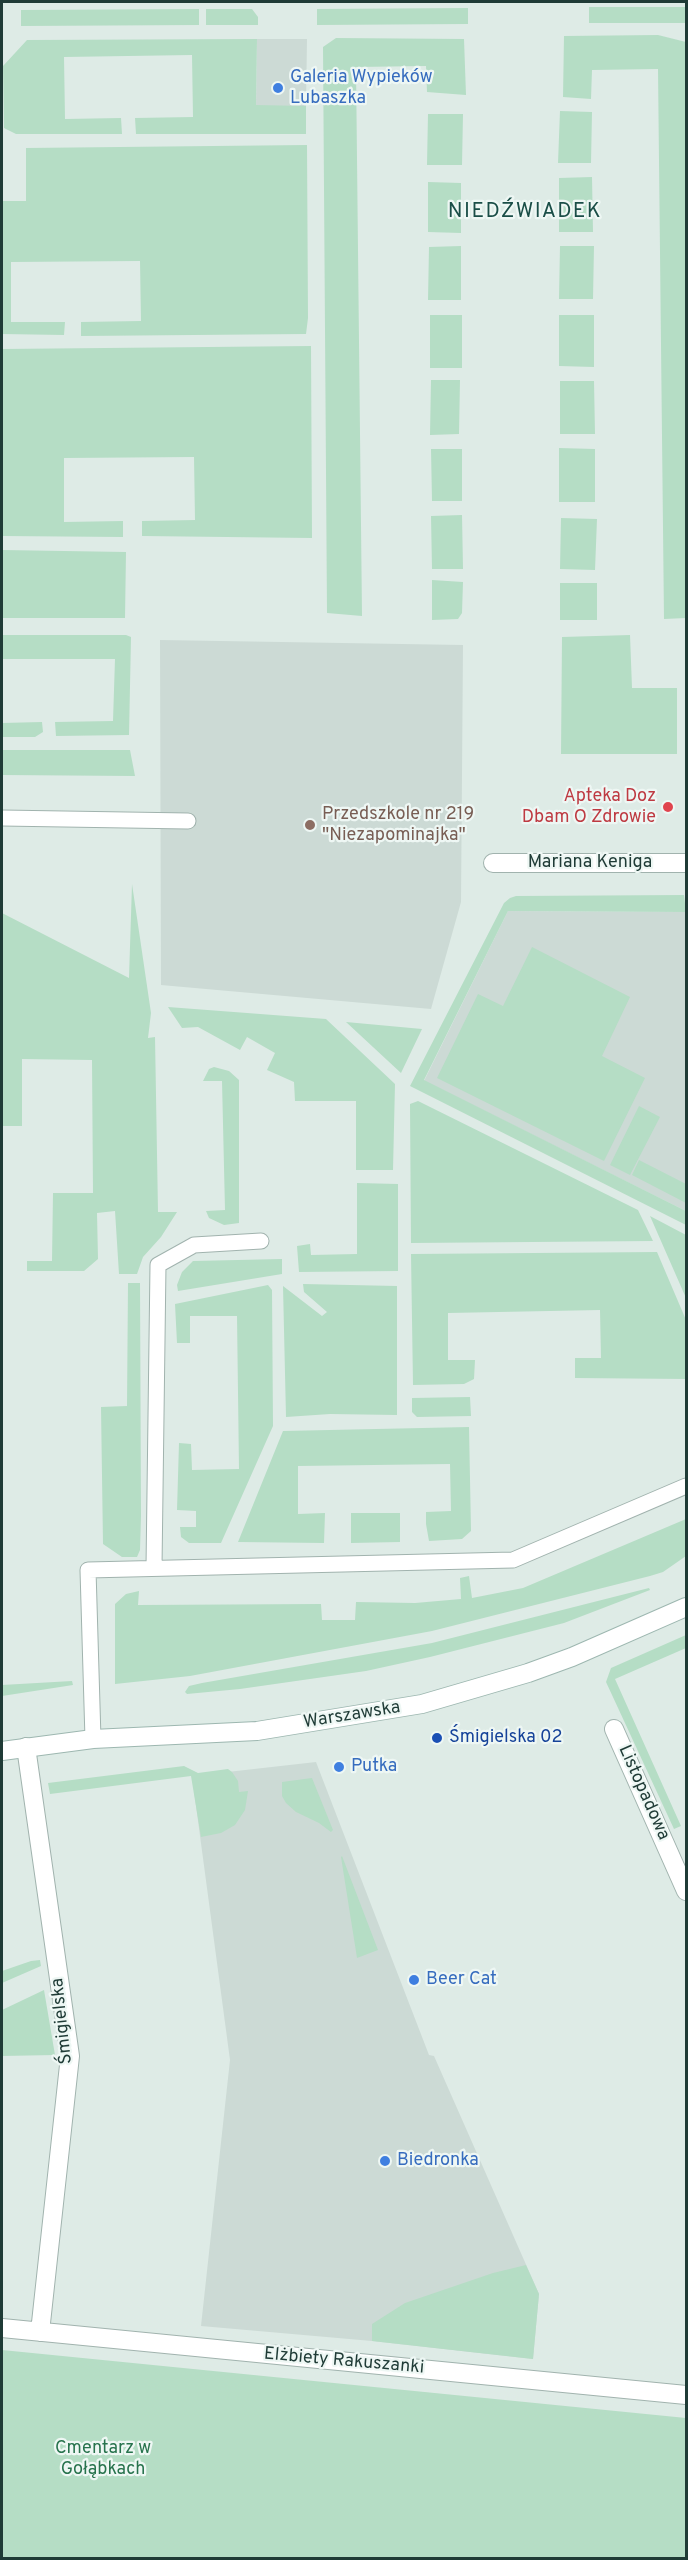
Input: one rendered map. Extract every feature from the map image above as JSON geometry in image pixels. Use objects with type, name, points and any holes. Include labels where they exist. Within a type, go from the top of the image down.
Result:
[{"type":"street","name":"Mariana Keniga","points":[[493,863],[687,863]]},
{"type":"street","name":"Warszawska","points":[[2,1751],[93,1739],[257,1731],[422,1704],[498,1683],[561,1661],[687,1606]]},
{"type":"street","name":"Listopadowa","points":[[614,1729],[687,1891]]},
{"type":"street","name":"Śmigielska","points":[[26,1747],[70,2056],[40,2331]]},
{"type":"street","name":"Elżbiety Rakuszanki","points":[[2,2328],[687,2395]]},
{"type":"lane","points":[[2,818],[188,821]]},
{"type":"lane","points":[[154,1568],[158,1265],[194,1245],[261,1241]]},
{"type":"lane","points":[[93,1739],[88,1570],[513,1560],[687,1486]]},
{"type":"shaded area","points":[[257,39],[307,39],[306,106],[256,106]]},
{"type":"shaded area","name":"Przedszkole nr 219 \"Niezapominajka\"","points":[[160,640],[463,645],[461,902],[431,1009],[161,985]]},
{"type":"shaded area","points":[[508,911],[686,912],[686,1211],[424,1081]]},
{"type":"shaded area","points":[[316,1762],[429,2055],[434,2056],[539,2294],[533,2359],[372,2341],[201,2326],[230,2060],[192,1776]]},
{"type":"green space","points":[[589,7],[686,7],[686,23],[589,23]]},
{"type":"green space","points":[[468,8],[468,24],[317,25],[317,9]]},
{"type":"green space","points":[[199,9],[199,25],[21,26],[21,10]]},
{"type":"green space","points":[[206,9],[252,9],[258,17],[258,25],[206,25]]},
{"type":"green space","points":[[658,35],[686,42],[686,618],[664,619],[658,69],[592,70],[591,99],[563,97],[564,36]]},
{"type":"green space","points":[[336,38],[464,39],[466,95],[427,92],[426,66],[356,67],[362,616],[327,613],[323,47]]},
{"type":"green space","points":[[257,39],[256,105],[306,106],[306,134],[136,134],[135,118],[193,117],[192,55],[64,57],[65,119],[121,118],[122,134],[16,134],[4,128],[3,66],[27,40]]},
{"type":"green space","points":[[560,111],[592,112],[591,163],[558,163]]},
{"type":"green space","points":[[428,114],[463,114],[462,165],[427,165]]},
{"type":"green space","points":[[307,145],[308,318],[306,334],[81,336],[81,322],[141,321],[140,261],[11,262],[11,322],[65,322],[64,335],[2,334],[2,201],[26,201],[26,148]]},
{"type":"green space","points":[[592,177],[593,232],[559,232],[559,178]]},
{"type":"green space","points":[[428,182],[461,183],[461,233],[428,232]]},
{"type":"green space","points":[[461,246],[461,300],[428,300],[429,247]]},
{"type":"green space","points":[[560,246],[594,246],[593,299],[559,299]]},
{"type":"green space","points":[[430,315],[462,315],[462,368],[430,368]]},
{"type":"green space","points":[[559,315],[594,315],[594,367],[559,366]]},
{"type":"green space","points":[[311,346],[312,538],[142,536],[142,521],[195,520],[194,457],[64,458],[64,522],[123,521],[123,537],[2,536],[2,349]]},
{"type":"green space","points":[[431,380],[460,380],[459,434],[430,435]]},
{"type":"green space","points":[[560,381],[594,381],[595,434],[560,434]]},
{"type":"green space","points":[[559,448],[595,449],[595,502],[559,502]]},
{"type":"green space","points":[[431,449],[462,449],[462,501],[432,501]]},
{"type":"green space","points":[[462,515],[463,569],[432,569],[431,516]]},
{"type":"green space","points":[[561,518],[597,519],[595,570],[560,569]]},
{"type":"green space","points":[[2,550],[126,552],[125,618],[2,618]]},
{"type":"green space","points":[[432,580],[463,582],[462,613],[458,619],[432,620]]},
{"type":"green space","points":[[560,583],[597,583],[597,620],[560,620]]},
{"type":"green space","points":[[2,635],[126,635],[131,637],[129,735],[56,736],[55,722],[113,721],[115,659],[2,659]]},
{"type":"green space","points":[[630,635],[632,688],[677,688],[677,754],[561,754],[562,637]]},
{"type":"green space","points":[[42,722],[43,732],[35,737],[2,737],[2,723]]},
{"type":"green space","points":[[2,750],[130,750],[135,776],[2,775]]},
{"type":"green space","points":[[132,884],[151,1013],[148,1038],[155,1037],[158,1212],[177,1212],[161,1237],[143,1257],[137,1274],[119,1274],[115,1211],[97,1213],[98,1259],[84,1271],[27,1271],[27,1261],[52,1261],[53,1193],[93,1193],[92,1060],[22,1059],[22,1126],[2,1126],[2,913],[129,978]]},
{"type":"green space","points":[[684,895],[686,912],[508,911],[424,1080],[686,1211],[686,1225],[410,1086],[504,903],[510,898],[516,896]]},
{"type":"green space","points":[[532,947],[630,997],[602,1056],[645,1078],[604,1161],[437,1078],[478,994],[503,1006]]},
{"type":"green space","points":[[168,1007],[326,1019],[395,1084],[393,1170],[356,1170],[356,1101],[295,1101],[294,1082],[267,1070],[275,1053],[247,1037],[240,1050],[198,1027],[182,1028]]},
{"type":"green space","points":[[346,1022],[422,1029],[401,1073]]},
{"type":"green space","points":[[214,1067],[229,1071],[239,1080],[239,1223],[224,1225],[209,1218],[206,1211],[225,1210],[222,1081],[203,1081],[209,1069]]},
{"type":"green space","points":[[418,1101],[638,1210],[653,1241],[411,1243],[410,1104]]},
{"type":"green space","points":[[639,1106],[660,1117],[630,1175],[610,1165]]},
{"type":"green space","points":[[639,1160],[686,1184],[686,1203],[632,1175]]},
{"type":"green space","points":[[357,1183],[398,1184],[398,1271],[299,1272],[297,1246],[310,1244],[311,1255],[357,1254]]},
{"type":"green space","points":[[650,1216],[686,1235],[686,1298]]},
{"type":"green space","points":[[657,1252],[686,1320],[686,1379],[575,1378],[575,1358],[601,1358],[600,1310],[448,1313],[448,1360],[475,1360],[474,1379],[464,1384],[413,1385],[411,1254]]},
{"type":"green space","points":[[282,1259],[282,1274],[178,1291],[177,1285],[182,1272],[193,1261]]},
{"type":"green space","points":[[128,1283],[140,1283],[141,1516],[140,1550],[137,1557],[122,1557],[103,1544],[101,1407],[127,1406]]},
{"type":"green space","points":[[303,1284],[397,1286],[397,1415],[330,1414],[286,1417],[283,1286],[322,1316],[327,1312],[304,1292]]},
{"type":"green space","points":[[268,1285],[272,1290],[273,1426],[221,1543],[189,1543],[181,1537],[180,1527],[196,1527],[196,1511],[177,1510],[179,1443],[191,1444],[192,1470],[239,1469],[237,1316],[190,1316],[190,1343],[177,1343],[175,1304]]},
{"type":"green space","points":[[470,1397],[471,1416],[417,1417],[412,1412],[412,1398]]},
{"type":"green space","points":[[469,1427],[471,1531],[462,1539],[429,1541],[426,1524],[426,1512],[451,1511],[450,1464],[298,1466],[298,1514],[325,1513],[324,1543],[238,1542],[283,1431]]},
{"type":"green space","points":[[351,1513],[400,1513],[400,1542],[351,1543]]},
{"type":"green space","points":[[686,1519],[686,1556],[663,1572],[650,1576],[432,1631],[190,1676],[115,1684],[115,1604],[126,1594],[139,1591],[138,1605],[321,1604],[322,1620],[355,1620],[356,1602],[415,1603],[461,1599],[460,1578],[469,1576],[472,1598],[523,1588]]},
{"type":"green space","points":[[649,1588],[650,1590],[564,1623],[430,1657],[366,1671],[240,1689],[187,1694],[185,1692],[189,1686],[202,1683],[432,1643]]},
{"type":"green space","points":[[686,1635],[686,1648],[615,1679],[681,1826],[674,1829],[606,1682],[611,1668]]},
{"type":"green space","points":[[72,1681],[73,1685],[2,1696],[2,1685]]},
{"type":"green space","points":[[184,1766],[198,1773],[228,1769],[232,1772],[238,1781],[239,1792],[248,1791],[245,1810],[235,1825],[221,1833],[201,1837],[191,1776],[50,1794],[48,1783]]},
{"type":"green space","points":[[312,1778],[333,1830],[331,1832],[319,1823],[296,1812],[282,1796],[282,1782]]},
{"type":"green space","points":[[341,1857],[378,1950],[357,1958]]},
{"type":"green space","points":[[40,1960],[41,1966],[2,1983],[2,1971]]},
{"type":"green space","points":[[44,1990],[55,2055],[2,2056],[2,2010]]},
{"type":"green space","points":[[526,2265],[539,2294],[533,2359],[372,2341],[372,2324],[405,2303],[493,2273]]},
{"type":"green space","name":"Cmentarz w Gołąbkach","points":[[2,2350],[686,2418],[686,2558],[2,2558]]},
{"type":"place","name":"Galeria Wypieków Lubaszka","points":[[278,88]]},
{"type":"place","name":"Apteka Doz Dbam O Zdrowie","points":[[668,807]]},
{"type":"place","name":"Przedszkole nr 219 \"Niezapominajka\"","points":[[310,825]]},
{"type":"place","name":"Śmigielska 02","points":[[437,1738]]},
{"type":"place","name":"Putka","points":[[339,1767]]},
{"type":"place","name":"Beer Cat","points":[[414,1980]]},
{"type":"place","name":"Biedronka","points":[[385,2161]]},
{"type":"district","name":"NIEDŹWIADEK","points":[[525,213]]}]
